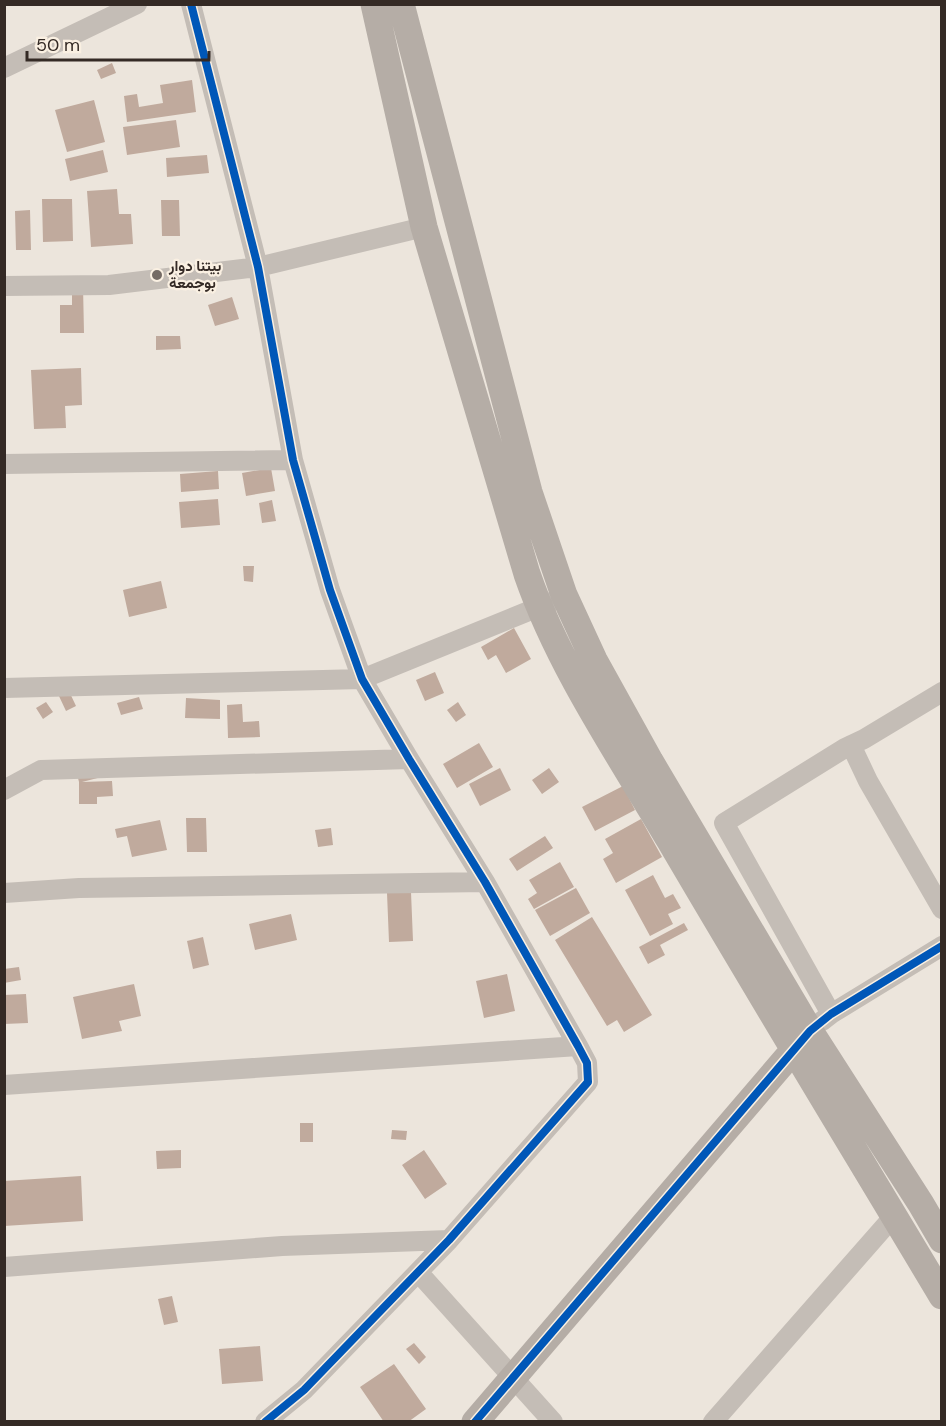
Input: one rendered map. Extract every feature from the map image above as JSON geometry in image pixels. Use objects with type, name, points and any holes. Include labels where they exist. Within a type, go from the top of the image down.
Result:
[{"type":"main road","points":[[374,4],[424,227],[526,574],[539,609],[592,709],[802,1041],[942,1239]]},
{"type":"main road","points":[[401,4],[529,492],[564,596],[594,660],[802,1041],[894,1217],[942,1296]]},
{"type":"main road","points":[[475,1422],[802,1041]]},
{"type":"street","points":[[4,68],[137,4]]},
{"type":"street","points":[[191,4],[258,267],[293,460],[330,590],[362,679],[485,882],[578,1046],[587,1063],[588,1082],[449,1240],[304,1390],[265,1422]]},
{"type":"street","points":[[4,286],[109,285],[258,267],[424,227]]},
{"type":"street","points":[[4,464],[293,460]]},
{"type":"street","points":[[4,688],[362,679],[539,609],[564,596]]},
{"type":"street","points":[[831,1014],[724,823],[942,692]]},
{"type":"street","points":[[851,745],[868,781],[942,909]]},
{"type":"street","points":[[4,790],[41,770],[409,759]]},
{"type":"street","points":[[4,893],[79,888],[485,882]]},
{"type":"street","points":[[802,1041],[831,1014],[942,946]]},
{"type":"street","points":[[4,1085],[578,1046]]},
{"type":"street","points":[[714,1422],[894,1217]]},
{"type":"street","points":[[4,1267],[282,1246],[449,1240]]},
{"type":"street","points":[[418,1272],[553,1422]]},
{"type":"building","points":[[112,63],[116,73],[101,79],[97,70]]},
{"type":"building","points":[[192,80],[196,112],[127,122],[124,96],[137,94],[139,107],[163,103],[160,85]]},
{"type":"building","points":[[94,100],[105,142],[67,152],[55,110]]},
{"type":"building","points":[[176,120],[180,147],[127,155],[123,127]]},
{"type":"building","points":[[103,150],[108,172],[70,181],[65,159]]},
{"type":"building","points":[[207,155],[209,173],[167,177],[166,158]]},
{"type":"building","points":[[117,189],[119,214],[131,214],[133,244],[91,247],[87,191]]},
{"type":"building","points":[[42,199],[72,199],[73,241],[43,242]]},
{"type":"building","points":[[161,200],[179,200],[180,236],[162,236]]},
{"type":"building","points":[[30,210],[31,250],[16,250],[15,211]]},
{"type":"building","points":[[72,286],[83,286],[84,333],[60,333],[60,305],[72,305]]},
{"type":"building","points":[[232,297],[239,319],[215,326],[208,305]]},
{"type":"building","points":[[156,336],[180,336],[181,349],[156,350]]},
{"type":"building","points":[[81,368],[82,405],[65,406],[66,428],[34,429],[31,370]]},
{"type":"building","points":[[271,468],[275,491],[246,496],[242,473]]},
{"type":"building","points":[[218,471],[219,489],[181,492],[180,474]]},
{"type":"building","points":[[218,499],[220,525],[181,528],[179,502]]},
{"type":"building","points":[[272,500],[276,521],[262,523],[259,503]]},
{"type":"building","points":[[243,566],[254,566],[253,582],[244,581]]},
{"type":"building","points":[[161,581],[167,608],[129,617],[123,590]]},
{"type":"building","points":[[514,628],[531,659],[506,673],[496,655],[488,660],[481,647]]},
{"type":"building","points":[[435,672],[444,693],[425,701],[416,680]]},
{"type":"building","points":[[68,689],[76,706],[66,711],[58,694]]},
{"type":"building","points":[[139,697],[143,709],[121,715],[117,703]]},
{"type":"building","points":[[186,698],[220,700],[220,719],[185,718]]},
{"type":"building","points":[[46,702],[53,712],[43,719],[36,708]]},
{"type":"building","points":[[458,702],[466,715],[456,722],[447,710]]},
{"type":"building","points":[[242,704],[243,722],[259,721],[260,737],[228,738],[227,705]]},
{"type":"building","points":[[479,743],[493,767],[457,788],[443,764]]},
{"type":"building","points":[[500,768],[511,790],[480,806],[469,784]]},
{"type":"building","points":[[549,768],[559,782],[542,794],[532,780]]},
{"type":"building","points":[[76,770],[113,774],[82,782],[112,781],[113,796],[97,797],[97,804],[79,804],[79,782]]},
{"type":"building","points":[[623,786],[635,810],[595,831],[582,807]]},
{"type":"building","points":[[186,818],[206,818],[207,852],[187,852]]},
{"type":"building","points":[[641,819],[662,857],[616,883],[603,859],[613,853],[605,839]]},
{"type":"building","points":[[160,820],[167,850],[132,857],[127,836],[117,838],[115,829]]},
{"type":"building","points":[[331,828],[333,845],[318,847],[315,830]]},
{"type":"building","points":[[545,836],[553,848],[517,871],[509,859]]},
{"type":"building","points":[[560,862],[574,887],[534,909],[528,899],[537,893],[529,880]]},
{"type":"building","points":[[653,875],[665,898],[673,894],[681,908],[668,914],[673,924],[650,936],[625,890]]},
{"type":"building","points":[[576,888],[590,913],[550,936],[535,910]]},
{"type":"building","points":[[411,892],[413,941],[389,942],[387,893]]},
{"type":"building","points":[[291,914],[297,940],[255,950],[249,924]]},
{"type":"building","points":[[592,917],[652,1015],[624,1032],[617,1020],[607,1026],[555,940]]},
{"type":"building","points":[[684,923],[688,930],[660,945],[665,955],[648,964],[639,947]]},
{"type":"building","points":[[203,937],[209,965],[193,969],[187,941]]},
{"type":"building","points":[[19,967],[21,980],[4,983],[4,969]]},
{"type":"building","points":[[507,974],[515,1011],[484,1018],[476,981]]},
{"type":"building","points":[[134,984],[141,1016],[119,1021],[122,1031],[82,1039],[73,997]]},
{"type":"building","points":[[26,994],[28,1023],[4,1024],[4,995]]},
{"type":"building","points":[[300,1123],[313,1123],[313,1142],[300,1142]]},
{"type":"building","points":[[392,1130],[407,1131],[406,1140],[391,1139]]},
{"type":"building","points":[[181,1150],[181,1168],[157,1169],[156,1151]]},
{"type":"building","points":[[424,1150],[447,1184],[425,1199],[402,1165]]},
{"type":"building","points":[[81,1176],[83,1221],[4,1226],[4,1181]]},
{"type":"building","points":[[172,1296],[178,1322],[164,1325],[158,1299]]},
{"type":"building","points":[[414,1343],[426,1357],[419,1364],[406,1349]]},
{"type":"building","points":[[260,1346],[263,1381],[222,1384],[219,1349]]},
{"type":"building","points":[[394,1364],[426,1409],[408,1422],[384,1422],[360,1387]]},
{"type":"cycle path","points":[[191,4],[258,267],[293,460],[330,590],[362,679],[485,882],[578,1046],[587,1063],[588,1082],[449,1240],[304,1390],[265,1422]]},
{"type":"cycle path","points":[[475,1422],[810,1031],[831,1014],[942,946]]},
{"type":"place","name":"بيتنا دوار بوجمعة","points":[[157,275]]}]
